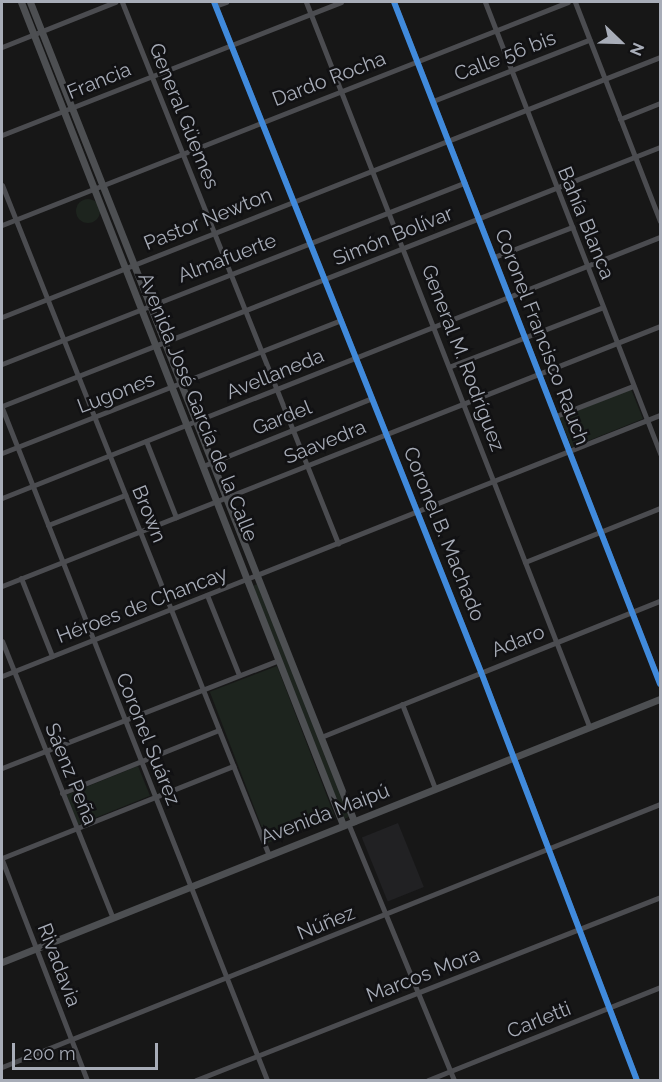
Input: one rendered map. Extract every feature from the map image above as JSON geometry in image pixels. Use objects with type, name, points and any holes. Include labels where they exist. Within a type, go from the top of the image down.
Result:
[{"type":"main road","name":"Avenida José García de la Calle","points":[[21,2],[279,660],[348,823]]},
{"type":"main road","name":"Avenida José García de la Calle","points":[[30,2],[321,737],[348,823]]},
{"type":"main road","name":"Avenida Maipú","points":[[2,962],[191,888],[268,853],[660,699]]},
{"type":"street","points":[[2,47],[115,2]]},
{"type":"street","name":"General Güemes","points":[[122,2],[338,543]]},
{"type":"street","points":[[215,4],[226,2]]},
{"type":"street","name":"General M. Rodríguez","points":[[306,2],[466,403],[589,726]]},
{"type":"street","name":"Francia","points":[[2,135],[341,2]]},
{"type":"street","name":"Coronel Francisco Rauch","points":[[394,2],[660,684]]},
{"type":"street","name":"Bahía Blanca","points":[[485,2],[660,454]]},
{"type":"street","name":"Dardo Rocha","points":[[2,225],[568,2]]},
{"type":"street","points":[[575,2],[660,221]]},
{"type":"street","name":"Coronel B. Machado","points":[[215,4],[481,672],[546,851],[636,1080]]},
{"type":"street","name":"Calle 56 bis","points":[[433,101],[589,40]]},
{"type":"street","name":"Pastor Newton","points":[[2,317],[660,57]]},
{"type":"street","points":[[620,120],[660,103]]},
{"type":"street","name":"Simón Bolívar","points":[[2,407],[660,147]]},
{"type":"street","name":"Almafuerte","points":[[2,364],[465,183]]},
{"type":"street","name":"Brown","points":[[2,185],[268,853]]},
{"type":"street","points":[[494,257],[572,227]]},
{"type":"street","name":"Avellaneda","points":[[2,498],[660,237]]},
{"type":"street","points":[[451,366],[603,307]]},
{"type":"street","name":"Lugones","points":[[2,453],[341,321]]},
{"type":"street","name":"Saavedra","points":[[2,586],[660,326]]},
{"type":"street","points":[[556,416],[633,386]]},
{"type":"street","name":"Gardel","points":[[203,466],[372,398]]},
{"type":"street","name":"Coronel Suárez","points":[[2,407],[267,1080]]},
{"type":"street","name":"Héroes de Chancay","points":[[2,676],[660,415]]},
{"type":"street","points":[[146,441],[176,517]]},
{"type":"street","points":[[48,525],[125,495]]},
{"type":"street","points":[[525,562],[660,508]]},
{"type":"street","points":[[21,578],[52,656]]},
{"type":"street","points":[[207,595],[239,675]]},
{"type":"street","name":"Adaro","points":[[321,737],[660,602]]},
{"type":"street","name":"Sáenz Peña","points":[[2,641],[113,918]]},
{"type":"street","points":[[2,768],[279,660]]},
{"type":"street","points":[[402,704],[435,788]]},
{"type":"street","points":[[62,793],[219,730]]},
{"type":"street","points":[[2,859],[233,766]]},
{"type":"street","name":"Núñez","points":[[2,1067],[387,916],[660,804]]},
{"type":"street","name":"Avenida José García de la Calle","points":[[348,823],[454,1080]]},
{"type":"street","name":"Rivadavia","points":[[2,859],[87,1080]]},
{"type":"street","name":"Marcos Mora","points":[[196,1080],[660,897]]},
{"type":"street","name":"Carletti","points":[[428,1080],[660,987]]},
{"type":"shaded area","points":[[88,199],[97,202],[100,211],[97,220],[88,223],[79,220],[76,211],[79,202]]},
{"type":"shaded area","points":[[631,389],[643,419],[572,448],[560,418]]},
{"type":"shaded area","points":[[257,584],[349,817],[344,819],[253,586]]},
{"type":"shaded area","points":[[277,666],[335,817],[268,843],[210,692]]},
{"type":"shaded area","points":[[138,766],[150,796],[78,825],[66,795]]},
{"type":"shaded area","points":[[398,823],[424,887],[388,902],[362,838]]},
{"type":"cycle path","points":[[214,2],[481,672],[637,1080]]},
{"type":"cycle path","points":[[394,2],[660,684]]}]
